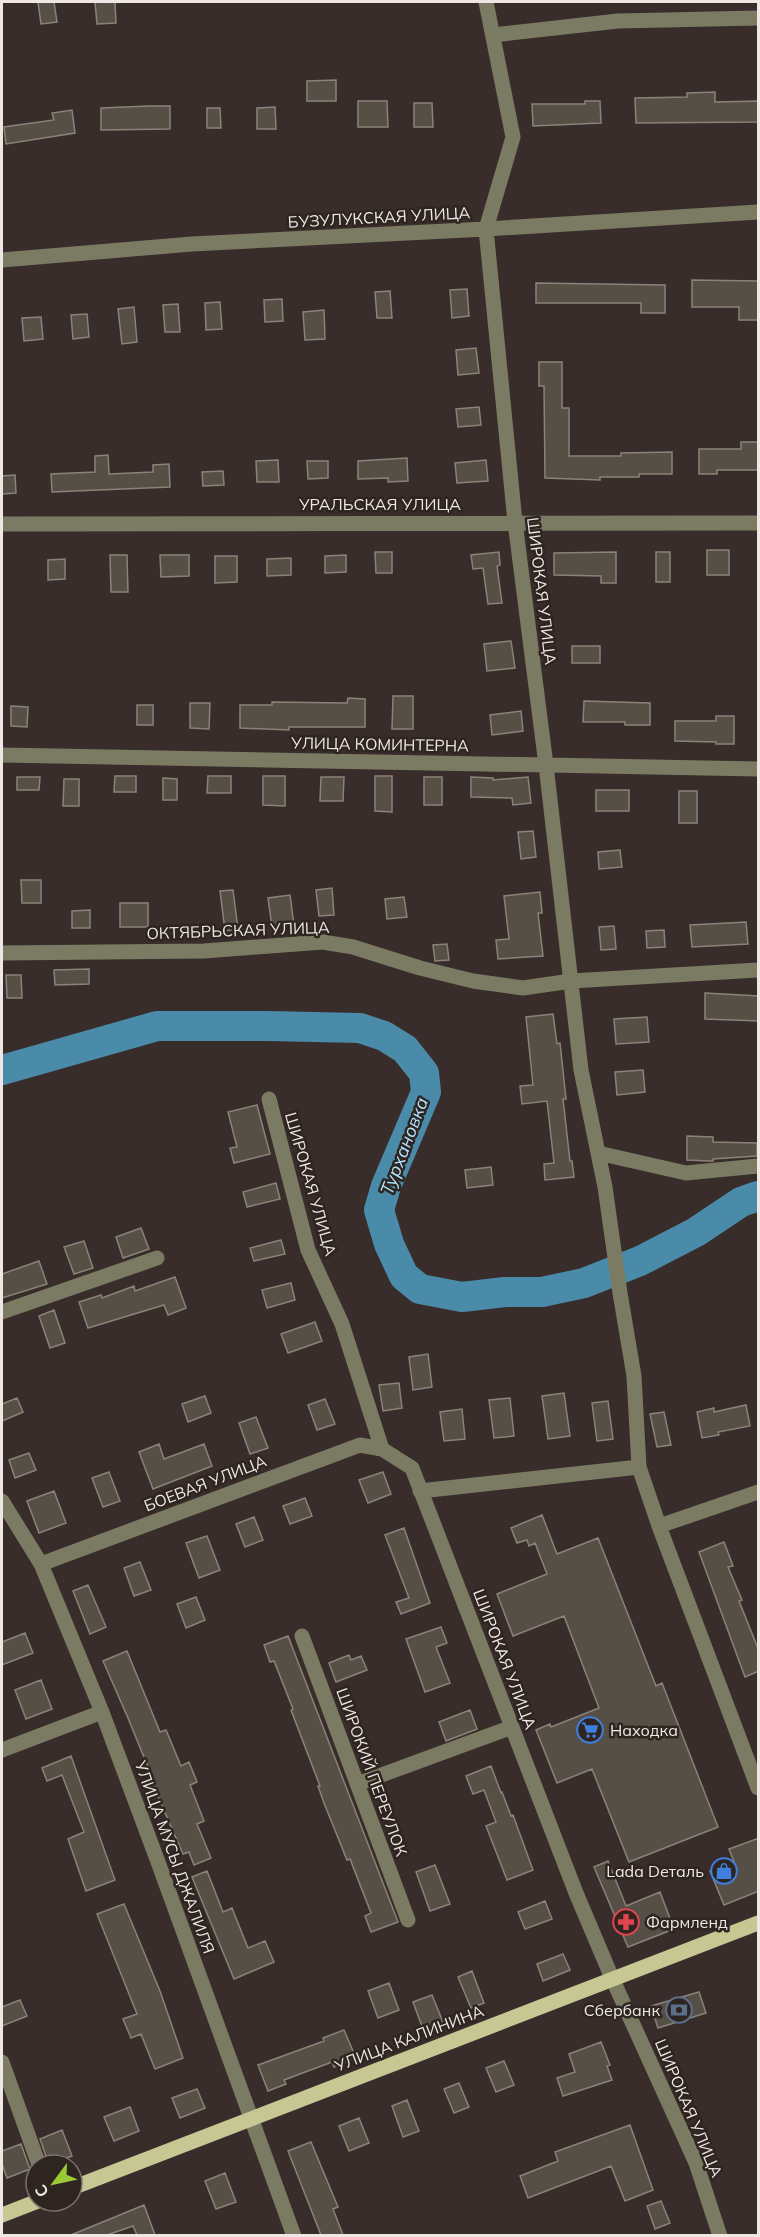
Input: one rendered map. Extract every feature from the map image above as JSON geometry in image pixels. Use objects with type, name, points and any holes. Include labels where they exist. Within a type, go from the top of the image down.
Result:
[{"type":"main road","name":"УЛИЦА КАЛИНИНА","points":[[84,2183],[759,1923]]},
{"type":"main road","points":[[2,2215],[24,2206]]},
{"type":"street","name":"ШИРОКАЯ УЛИЦА","points":[[486,2],[513,137],[486,229],[515,522],[546,765],[580,1070],[605,1187],[634,1376],[639,1467]]},
{"type":"street","points":[[493,35],[618,21],[759,18]]},
{"type":"street","name":"БУЗУЛУКСКАЯ УЛИЦА","points":[[2,260],[192,244],[759,212]]},
{"type":"street","name":"УРАЛЬСКАЯ УЛИЦА","points":[[2,524],[759,523]]},
{"type":"street","name":"УЛИЦА КОМИНТЕРНА","points":[[2,755],[759,770]]},
{"type":"street","name":"ОКТЯБРЬСКАЯ УЛИЦА","points":[[2,953],[204,951],[323,942],[352,947],[420,968],[473,981],[523,987],[570,981],[759,970]]},
{"type":"street","name":"ШИРОКАЯ УЛИЦА","points":[[269,1099],[308,1250],[342,1324],[382,1449],[412,1468],[576,1893],[696,2163],[720,2235]]},
{"type":"street","points":[[598,1153],[686,1173],[759,1166]]},
{"type":"street","points":[[2,1312],[157,1258]]},
{"type":"street","name":"БОЕВАЯ УЛИЦА","points":[[41,1564],[360,1444],[382,1449]]},
{"type":"street","points":[[420,1491],[639,1467],[659,1526],[759,1788]]},
{"type":"street","points":[[659,1526],[759,1492]]},
{"type":"street","name":"УЛИЦА МУСЫ ДЖАЛИЛЯ","points":[[2,1501],[41,1564],[102,1712],[294,2235]]},
{"type":"street","name":"ШИРОКИЙ ПЕРЕУЛОК","points":[[302,1636],[408,1920]]},
{"type":"street","points":[[2,1750],[102,1712]]},
{"type":"street","points":[[357,1784],[512,1727]]},
{"type":"street","points":[[2,2062],[35,2153]]},
{"type":"building","points":[[38,2],[54,2],[57,22],[41,24]]},
{"type":"building","points":[[95,2],[115,2],[116,23],[97,24]]},
{"type":"building","points":[[336,80],[336,101],[307,101],[307,81]]},
{"type":"building","points":[[715,92],[715,102],[759,101],[759,122],[636,123],[635,98],[687,97],[687,93]]},
{"type":"building","points":[[358,101],[387,101],[388,127],[358,127]]},
{"type":"building","points":[[585,101],[600,101],[601,123],[533,126],[532,104],[585,104]]},
{"type":"building","points":[[414,103],[432,103],[433,127],[414,127]]},
{"type":"building","points":[[170,106],[170,129],[101,130],[101,108]]},
{"type":"building","points":[[275,107],[276,129],[257,129],[257,108]]},
{"type":"building","points":[[207,108],[220,108],[221,128],[207,128]]},
{"type":"building","points":[[72,110],[75,133],[6,144],[4,127],[54,120],[52,113]]},
{"type":"building","points":[[692,280],[759,281],[759,320],[739,320],[739,307],[692,307]]},
{"type":"building","points":[[536,283],[665,285],[665,313],[641,313],[641,303],[536,303]]},
{"type":"building","points":[[467,289],[469,316],[452,318],[450,290]]},
{"type":"building","points":[[390,291],[392,318],[377,318],[375,292]]},
{"type":"building","points":[[282,299],[283,321],[265,322],[264,300]]},
{"type":"building","points":[[220,302],[222,329],[206,330],[205,303]]},
{"type":"building","points":[[178,304],[180,332],[165,332],[163,305]]},
{"type":"building","points":[[134,307],[137,342],[122,344],[118,309]]},
{"type":"building","points":[[324,310],[325,339],[305,340],[303,312]]},
{"type":"building","points":[[87,314],[89,337],[73,339],[71,315]]},
{"type":"building","points":[[41,317],[43,339],[24,341],[22,318]]},
{"type":"building","points":[[476,348],[479,373],[458,375],[456,350]]},
{"type":"building","points":[[539,362],[562,362],[562,408],[569,408],[569,456],[621,456],[621,453],[672,452],[672,474],[600,477],[600,480],[545,478],[544,386],[539,386]]},
{"type":"building","points":[[479,407],[481,425],[458,427],[456,409]]},
{"type":"building","points":[[741,442],[759,442],[759,470],[717,470],[717,474],[699,474],[699,449],[741,449]]},
{"type":"building","points":[[108,455],[109,474],[153,472],[153,465],[169,464],[170,487],[52,492],[51,474],[95,472],[95,456]]},
{"type":"building","points":[[407,458],[408,481],[388,482],[388,478],[358,479],[358,461]]},
{"type":"building","points":[[278,460],[279,482],[257,482],[256,461]]},
{"type":"building","points":[[486,460],[488,481],[457,483],[455,463]]},
{"type":"building","points":[[307,461],[328,461],[328,478],[308,479]]},
{"type":"building","points":[[223,471],[224,485],[203,486],[202,472]]},
{"type":"building","points":[[15,475],[16,493],[2,494],[2,476]]},
{"type":"building","points":[[707,550],[729,550],[729,575],[707,575]]},
{"type":"building","points":[[375,552],[392,552],[392,573],[376,573]]},
{"type":"building","points":[[499,552],[500,565],[497,566],[502,603],[488,604],[483,568],[473,569],[471,555]]},
{"type":"building","points":[[616,552],[616,583],[601,583],[601,576],[554,575],[554,553]]},
{"type":"building","points":[[656,552],[670,552],[670,582],[656,582]]},
{"type":"building","points":[[110,555],[127,555],[128,592],[111,592]]},
{"type":"building","points":[[160,555],[189,555],[189,576],[161,577]]},
{"type":"building","points":[[346,555],[346,572],[325,573],[325,556]]},
{"type":"building","points":[[215,556],[237,556],[237,582],[215,583]]},
{"type":"building","points":[[291,558],[291,575],[267,576],[267,559]]},
{"type":"building","points":[[65,559],[65,579],[48,580],[48,560]]},
{"type":"building","points":[[511,641],[515,668],[487,671],[484,644]]},
{"type":"building","points":[[572,646],[600,646],[600,663],[572,663]]},
{"type":"building","points":[[393,696],[413,696],[413,729],[392,729]]},
{"type":"building","points":[[348,698],[365,699],[365,727],[289,727],[289,730],[240,728],[240,705],[272,705],[272,702],[347,703]]},
{"type":"building","points":[[584,701],[650,703],[650,725],[625,725],[625,722],[583,722]]},
{"type":"building","points":[[190,703],[210,703],[209,729],[190,728]]},
{"type":"building","points":[[137,705],[153,705],[153,725],[137,725]]},
{"type":"building","points":[[11,706],[28,707],[27,727],[11,726]]},
{"type":"building","points":[[521,711],[523,731],[492,735],[490,715]]},
{"type":"building","points":[[716,716],[734,716],[734,744],[675,741],[675,721],[716,721]]},
{"type":"building","points":[[115,776],[136,776],[136,792],[114,792]]},
{"type":"building","points":[[208,776],[231,776],[231,793],[207,793]]},
{"type":"building","points":[[263,776],[285,776],[285,806],[263,805]]},
{"type":"building","points":[[375,776],[392,776],[392,812],[375,811]]},
{"type":"building","points":[[17,777],[40,777],[39,790],[17,790]]},
{"type":"building","points":[[321,777],[344,777],[343,801],[320,801]]},
{"type":"building","points":[[424,777],[442,777],[442,805],[424,805]]},
{"type":"building","points":[[471,777],[493,778],[493,780],[528,777],[531,803],[513,805],[512,798],[471,797]]},
{"type":"building","points":[[163,778],[177,779],[177,800],[163,800]]},
{"type":"building","points":[[64,779],[79,779],[79,806],[63,806]]},
{"type":"building","points":[[596,790],[629,790],[629,811],[596,811]]},
{"type":"building","points":[[679,791],[697,791],[697,823],[679,823]]},
{"type":"building","points":[[533,831],[536,857],[521,859],[518,832]]},
{"type":"building","points":[[620,850],[622,867],[599,869],[598,852]]},
{"type":"building","points":[[21,880],[41,880],[41,903],[22,903]]},
{"type":"building","points":[[332,888],[334,915],[319,916],[316,890]]},
{"type":"building","points":[[233,890],[238,929],[225,931],[220,891]]},
{"type":"building","points":[[540,892],[542,913],[538,913],[543,956],[498,959],[496,940],[509,939],[504,896]]},
{"type":"building","points":[[290,895],[294,925],[272,927],[268,898]]},
{"type":"building","points":[[404,897],[407,917],[387,919],[385,899]]},
{"type":"building","points":[[120,903],[148,903],[148,927],[120,927]]},
{"type":"building","points":[[90,910],[90,928],[72,928],[72,911]]},
{"type":"building","points":[[746,922],[748,944],[692,947],[690,925]]},
{"type":"building","points":[[614,926],[616,949],[601,950],[599,927]]},
{"type":"building","points":[[664,930],[665,947],[647,948],[646,931]]},
{"type":"building","points":[[447,944],[449,960],[435,961],[433,945]]},
{"type":"building","points":[[89,969],[89,984],[55,985],[54,970]]},
{"type":"building","points":[[6,975],[21,975],[22,998],[7,998]]},
{"type":"building","points":[[705,993],[759,996],[759,1021],[705,1019]]},
{"type":"building","points":[[553,1014],[557,1044],[560,1043],[566,1099],[563,1099],[574,1177],[545,1180],[544,1164],[554,1163],[547,1101],[522,1104],[520,1086],[533,1085],[526,1017]]},
{"type":"building","points":[[647,1017],[649,1042],[616,1044],[614,1019]]},
{"type":"building","points":[[643,1070],[645,1092],[617,1095],[615,1072]]},
{"type":"building","points":[[257,1105],[270,1154],[234,1163],[230,1148],[237,1147],[228,1112]]},
{"type":"building","points":[[687,1136],[713,1137],[713,1142],[757,1143],[757,1156],[713,1159],[713,1161],[687,1160]]},
{"type":"building","points":[[491,1167],[493,1185],[467,1188],[465,1170]]},
{"type":"building","points":[[276,1183],[280,1199],[247,1207],[243,1192]]},
{"type":"building","points":[[141,1228],[149,1249],[123,1258],[116,1237]]},
{"type":"building","points":[[281,1240],[285,1254],[254,1261],[250,1248]]},
{"type":"building","points":[[84,1241],[93,1268],[74,1274],[64,1247]]},
{"type":"building","points":[[39,1261],[47,1284],[2,1298],[2,1274]]},
{"type":"building","points":[[175,1277],[186,1308],[168,1315],[164,1305],[88,1328],[79,1302],[101,1295],[102,1298],[134,1286],[135,1291]]},
{"type":"building","points":[[291,1283],[295,1300],[267,1308],[262,1290]]},
{"type":"building","points":[[54,1310],[65,1343],[50,1348],[39,1316]]},
{"type":"building","points":[[315,1322],[322,1341],[288,1353],[281,1334]]},
{"type":"building","points":[[428,1354],[432,1387],[413,1390],[409,1357]]},
{"type":"building","points":[[399,1383],[402,1408],[383,1411],[379,1385]]},
{"type":"building","points":[[564,1393],[570,1436],[548,1439],[542,1396]]},
{"type":"building","points":[[205,1396],[211,1413],[188,1422],[182,1404]]},
{"type":"building","points":[[17,1398],[23,1412],[2,1421],[2,1404]]},
{"type":"building","points":[[510,1398],[514,1436],[494,1438],[489,1400]]},
{"type":"building","points":[[325,1399],[335,1424],[317,1430],[308,1405]]},
{"type":"building","points":[[608,1401],[613,1439],[597,1441],[592,1403]]},
{"type":"building","points":[[746,1405],[750,1426],[718,1432],[719,1435],[702,1438],[697,1412],[714,1408],[714,1412]]},
{"type":"building","points":[[462,1409],[465,1439],[444,1441],[440,1412]]},
{"type":"building","points":[[664,1412],[671,1445],[657,1447],[650,1414]]},
{"type":"building","points":[[256,1417],[268,1448],[250,1454],[239,1423]]},
{"type":"building","points":[[159,1444],[164,1459],[204,1444],[212,1466],[153,1489],[139,1452]]},
{"type":"building","points":[[29,1453],[36,1470],[15,1478],[9,1460]]},
{"type":"building","points":[[109,1472],[120,1501],[103,1507],[92,1478]]},
{"type":"building","points":[[383,1472],[391,1494],[368,1503],[359,1480]]},
{"type":"building","points":[[54,1491],[66,1523],[39,1533],[27,1501]]},
{"type":"building","points":[[305,1498],[312,1516],[290,1524],[283,1506]]},
{"type":"building","points":[[542,1515],[557,1554],[598,1538],[656,1686],[662,1683],[718,1827],[629,1862],[592,1769],[557,1783],[536,1730],[550,1724],[551,1727],[599,1708],[564,1616],[513,1636],[497,1594],[547,1574],[535,1543],[529,1546],[527,1540],[517,1543],[511,1528]]},
{"type":"building","points":[[254,1517],[263,1540],[245,1547],[236,1524]]},
{"type":"building","points":[[404,1528],[430,1603],[401,1614],[396,1602],[409,1598],[385,1535]]},
{"type":"building","points":[[207,1536],[220,1570],[199,1578],[186,1543]]},
{"type":"building","points":[[724,1542],[733,1566],[728,1567],[759,1651],[759,1671],[745,1677],[699,1552]]},
{"type":"building","points":[[140,1562],[151,1590],[134,1596],[124,1568]]},
{"type":"building","points":[[88,1585],[106,1627],[90,1634],[73,1591]]},
{"type":"building","points":[[196,1597],[205,1620],[186,1628],[177,1604]]},
{"type":"building","points":[[441,1627],[447,1643],[436,1647],[450,1683],[425,1692],[406,1639]]},
{"type":"building","points":[[25,1633],[33,1653],[2,1665],[2,1642]]},
{"type":"building","points":[[288,1636],[398,1922],[371,1932],[365,1916],[371,1913],[350,1859],[347,1860],[324,1803],[318,1786],[320,1786],[291,1710],[293,1709],[274,1661],[270,1662],[264,1645]]},
{"type":"building","points":[[127,1651],[160,1732],[166,1730],[181,1766],[189,1762],[197,1782],[190,1785],[204,1821],[197,1824],[211,1858],[194,1865],[189,1852],[183,1854],[103,1661]]},
{"type":"building","points":[[349,1655],[351,1660],[361,1656],[367,1670],[336,1682],[329,1663]]},
{"type":"building","points":[[41,1680],[52,1709],[26,1719],[15,1690]]},
{"type":"building","points":[[470,1710],[477,1729],[446,1741],[439,1722]]},
{"type":"building","points":[[71,1756],[115,1880],[86,1891],[68,1839],[84,1832],[62,1775],[47,1781],[42,1768]]},
{"type":"building","points":[[491,1766],[511,1816],[513,1815],[533,1870],[507,1880],[486,1826],[496,1822],[484,1790],[473,1794],[466,1776]]},
{"type":"building","points":[[759,1838],[759,1891],[724,1905],[710,1871],[734,1862],[729,1849]]},
{"type":"building","points":[[608,1861],[626,1906],[660,1892],[674,1929],[628,1947],[594,1867]]},
{"type":"building","points":[[435,1865],[450,1904],[430,1911],[416,1872]]},
{"type":"building","points":[[207,1871],[223,1912],[232,1908],[248,1948],[265,1941],[274,1962],[234,1979],[192,1877]]},
{"type":"building","points":[[545,1901],[552,1919],[525,1929],[518,1912]]},
{"type":"building","points":[[124,1904],[160,1991],[183,2058],[155,2069],[141,2034],[131,2038],[123,2019],[137,2014],[97,1914]]},
{"type":"building","points":[[563,1954],[570,1970],[543,1981],[537,1964]]},
{"type":"building","points":[[472,1971],[484,2003],[471,2008],[458,1977]]},
{"type":"building","points":[[389,1983],[399,2010],[378,2018],[368,1991]]},
{"type":"building","name":"Сбербанк","points":[[699,1992],[706,2013],[658,2028],[651,2006]]},
{"type":"building","points":[[432,1995],[443,2022],[423,2029],[413,2002]]},
{"type":"building","points":[[20,2000],[27,2016],[2,2026],[2,2007]]},
{"type":"building","points":[[344,2030],[356,2058],[334,2067],[332,2062],[284,2080],[286,2084],[268,2091],[258,2065],[324,2041],[323,2038]]},
{"type":"building","points":[[601,2042],[610,2065],[607,2066],[612,2080],[563,2096],[557,2078],[575,2072],[569,2054]]},
{"type":"building","points":[[504,2061],[514,2085],[496,2092],[486,2068]]},
{"type":"building","points":[[459,2083],[469,2107],[454,2113],[444,2089]]},
{"type":"building","points":[[197,2089],[205,2108],[180,2118],[172,2098]]},
{"type":"building","points":[[407,2100],[419,2131],[403,2137],[392,2106]]},
{"type":"building","points":[[130,2107],[139,2131],[114,2141],[104,2117]]},
{"type":"building","points":[[359,2118],[369,2143],[349,2151],[339,2126]]},
{"type":"building","points":[[630,2125],[653,2190],[625,2201],[611,2166],[528,2198],[520,2176],[558,2161],[555,2152]]},
{"type":"building","points":[[62,2130],[71,2153],[45,2153],[40,2139]]},
{"type":"building","points":[[311,2142],[338,2207],[333,2209],[343,2235],[321,2235],[288,2151]]},
{"type":"building","points":[[21,2144],[24,2153],[24,2171],[7,2178],[2,2164],[2,2151]]},
{"type":"building","points":[[225,2173],[236,2202],[216,2209],[205,2181]]},
{"type":"building","points":[[661,2201],[670,2223],[655,2229],[647,2206]]},
{"type":"building","points":[[144,2205],[155,2235],[137,2235],[133,2226],[107,2235],[71,2235]]},
{"type":"waterway","name":"Турхановка","points":[[2,1070],[157,1026],[360,1028],[384,1036],[405,1049],[424,1073],[426,1092],[386,1186],[379,1210],[389,1244],[404,1276],[420,1289],[462,1297],[505,1292],[542,1292],[584,1283],[640,1261],[696,1232],[741,1202],[758,1196]]},
{"type":"place","name":"Находка","points":[[590,1730]]},
{"type":"place","name":"Lada Dеталь","points":[[724,1871]]},
{"type":"place","name":"Фармленд","points":[[626,1922]]},
{"type":"place","name":"Сбербанк","points":[[679,2010]]}]
